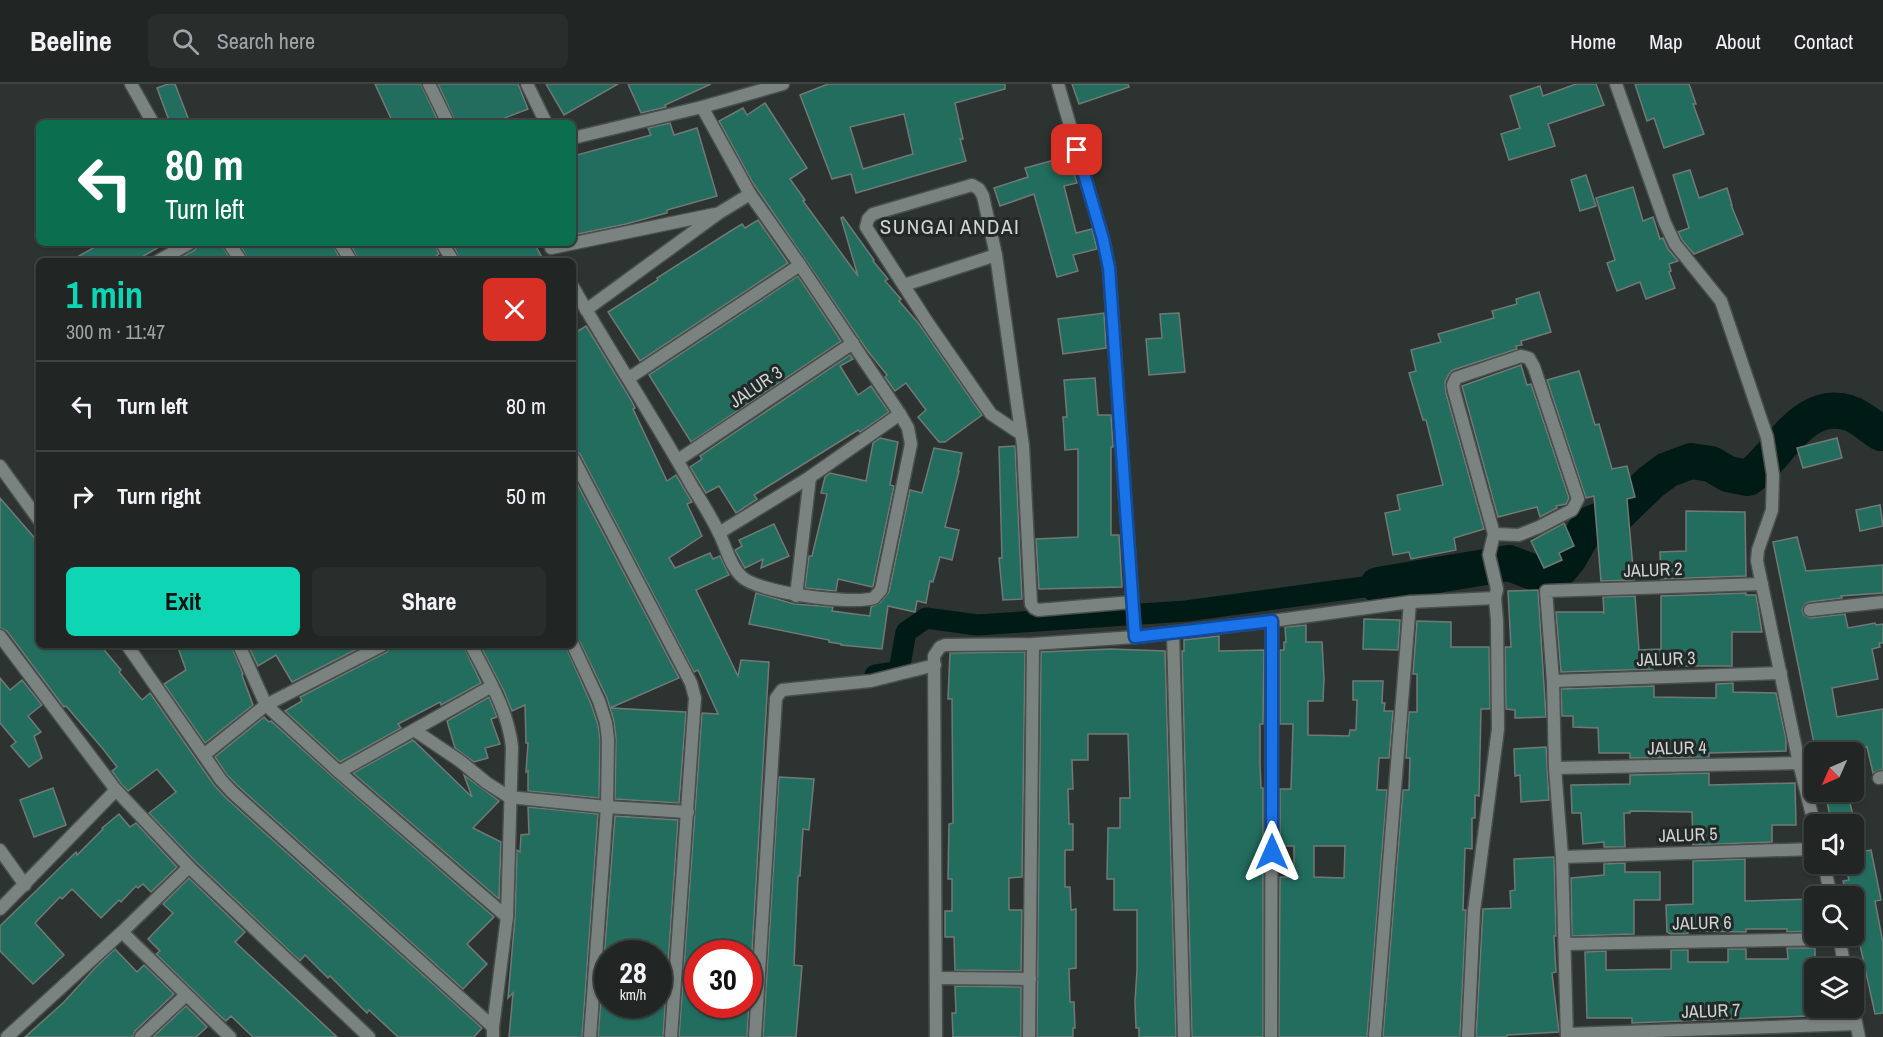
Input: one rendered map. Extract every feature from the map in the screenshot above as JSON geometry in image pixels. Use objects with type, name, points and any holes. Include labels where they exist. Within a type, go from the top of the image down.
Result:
[{"type":"street","points":[[131,84],[151,120]]},
{"type":"street","points":[[429,84],[447,120]]},
{"type":"street","points":[[527,84],[545,120]]},
{"type":"street","points":[[576,137],[702,107],[783,84]]},
{"type":"street","points":[[1058,84],[1103,239],[1109,268],[1135,637]]},
{"type":"street","points":[[1616,84],[1665,223],[1675,244],[1721,301],[1767,437],[1773,475],[1772,510],[1758,550],[1757,561],[1799,763],[1812,814]]},
{"type":"street","points":[[576,292],[678,460],[719,532],[734,568],[742,577],[756,585],[796,596],[859,601],[874,598],[881,590],[911,444],[908,428],[853,343],[750,194],[702,107]]},
{"type":"street","points":[[1022,434],[991,414],[866,227],[868,219],[873,214],[972,186],[979,189],[996,255],[1022,434],[1031,604],[1038,610],[1132,605]]},
{"type":"street","points":[[586,310],[719,213],[750,194]]},
{"type":"street","points":[[576,241],[719,213]]},
{"type":"street","points":[[163,258],[185,246]]},
{"type":"street","points":[[904,285],[996,255]]},
{"type":"street","points":[[629,378],[800,265]]},
{"type":"street","name":"JALUR 3","points":[[678,460],[853,343]]},
{"type":"street","points":[[1468,1037],[1474,911],[1498,729],[1495,598],[1497,589],[1489,555],[1494,534],[1453,385],[1456,378],[1521,356],[1529,358],[1534,367],[1578,499],[1572,510],[1539,527],[1519,535],[1494,534]]},
{"type":"street","points":[[719,532],[810,477],[900,414]]},
{"type":"street","points":[[576,464],[691,683],[695,698],[671,1037]]},
{"type":"street","points":[[0,466],[36,516]]},
{"type":"street","points":[[796,596],[810,477]]},
{"type":"street","name":"JALUR 2","points":[[1553,681],[1546,591],[1762,584]]},
{"type":"street","points":[[936,1037],[934,656],[940,647],[1135,637],[1410,602],[1495,598]]},
{"type":"street","points":[[1375,1037],[1410,602]]},
{"type":"street","points":[[1810,610],[1883,602]]},
{"type":"street","points":[[1271,1037],[1272,621]]},
{"type":"street","points":[[1173,633],[1184,1037]]},
{"type":"street","points":[[0,636],[116,790],[189,867],[369,1037]]},
{"type":"street","points":[[1029,1037],[1033,644]]},
{"type":"street","points":[[129,648],[221,780],[232,792],[493,1032]]},
{"type":"street","points":[[240,648],[266,705],[339,772],[507,917]]},
{"type":"street","points":[[205,754],[266,705],[377,648]]},
{"type":"street","points":[[473,648],[506,714],[512,747],[507,917],[493,1032]]},
{"type":"street","points":[[574,648],[599,700],[606,723],[607,807],[590,1037]]},
{"type":"street","points":[[755,1037],[776,698],[782,690],[871,681],[935,665]]},
{"type":"street","name":"JALUR 3","points":[[1553,681],[1781,673]]},
{"type":"street","points":[[1553,681],[1555,768],[1562,857],[1567,1036]]},
{"type":"street","points":[[339,772],[492,686]]},
{"type":"street","points":[[414,730],[509,797],[688,812]]},
{"type":"street","name":"JALUR 4","points":[[1555,768],[1799,763]]},
{"type":"street","points":[[0,909],[116,790]]},
{"type":"street","name":"JALUR 5","points":[[1562,857],[1804,849]]},
{"type":"street","points":[[0,850],[25,885]]},
{"type":"street","points":[[6,1037],[122,932],[189,867]]},
{"type":"street","points":[[122,932],[230,1037]]},
{"type":"street","name":"JALUR 6","points":[[1565,944],[1804,939]]},
{"type":"street","points":[[936,978],[1030,979]]},
{"type":"street","points":[[141,1037],[186,994]]},
{"type":"street","name":"JALUR 7","points":[[1567,1036],[1858,1031]]},
{"type":"building","points":[[175,84],[189,120],[169,120],[157,88]]},
{"type":"building","points":[[375,84],[421,84],[438,120],[392,120]]},
{"type":"building","points":[[438,84],[518,84],[528,109],[500,120],[455,120]]},
{"type":"building","points":[[546,84],[618,84],[564,115]]},
{"type":"building","points":[[628,84],[711,84],[665,105],[666,107],[641,113]]},
{"type":"building","points":[[828,84],[1005,84],[1005,89],[955,103],[966,161],[856,193],[851,174],[832,179],[800,95]],"holes":[[[904,114],[913,154],[863,169],[850,127]]]},
{"type":"building","points":[[1072,84],[1128,84],[1129,87],[1079,104]]},
{"type":"building","points":[[1576,84],[1596,84],[1604,105],[1548,124],[1555,146],[1509,160],[1501,134],[1520,128],[1510,96],[1540,86],[1543,96]]},
{"type":"building","points":[[1635,84],[1689,84],[1696,104],[1693,104],[1704,134],[1664,148],[1654,118],[1647,121]]},
{"type":"building","points":[[765,103],[807,168],[790,179],[805,200],[803,201],[858,276],[841,218],[843,217],[888,279],[885,281],[901,299],[899,301],[919,324],[982,415],[945,442],[939,442],[918,417],[926,410],[906,383],[895,391],[885,377],[887,375],[867,350],[753,183],[719,121],[743,108],[747,115]]},
{"type":"building","points":[[670,123],[674,135],[697,128],[717,196],[667,210],[667,213],[576,234],[576,155],[651,135],[648,128]]},
{"type":"building","points":[[1069,156],[1077,183],[1064,186],[1076,233],[1092,229],[1097,249],[1073,255],[1078,271],[1057,277],[1034,194],[1000,206],[994,188],[1028,177],[1025,168]]},
{"type":"building","points":[[1690,170],[1699,198],[1727,188],[1731,205],[1743,234],[1694,254],[1678,232],[1689,228],[1673,175]]},
{"type":"building","points":[[1586,175],[1596,206],[1580,211],[1571,180]]},
{"type":"building","points":[[1633,187],[1643,221],[1653,217],[1660,239],[1663,238],[1668,249],[1678,261],[1669,264],[1671,271],[1669,272],[1675,288],[1646,299],[1640,282],[1617,291],[1607,263],[1615,260],[1596,198]]},
{"type":"building","points":[[758,220],[788,263],[640,361],[608,312],[742,224],[745,228]]},
{"type":"building","points":[[97,246],[161,246],[140,258],[75,258]]},
{"type":"building","points":[[197,246],[223,246],[229,258],[180,258],[195,250]]},
{"type":"building","points":[[241,246],[334,246],[340,258],[247,258]]},
{"type":"building","points":[[352,246],[435,246],[439,254],[433,258],[358,258]]},
{"type":"building","points":[[454,246],[536,246],[542,258],[460,258]]},
{"type":"building","points":[[798,276],[841,341],[691,442],[649,375]]},
{"type":"building","points":[[1539,292],[1551,332],[1521,341],[1522,345],[1516,346],[1517,349],[1453,370],[1445,382],[1446,393],[1484,529],[1454,538],[1456,550],[1411,559],[1409,552],[1393,555],[1385,513],[1400,510],[1397,495],[1443,485],[1426,420],[1423,420],[1409,373],[1416,371],[1411,350],[1441,342],[1438,334],[1494,318],[1492,311],[1517,304],[1516,299]]},
{"type":"building","points":[[1104,313],[1106,348],[1063,354],[1058,319]]},
{"type":"building","points":[[1179,313],[1185,372],[1149,375],[1146,339],[1162,338],[1160,314]]},
{"type":"building","points":[[586,326],[631,400],[635,408],[633,409],[667,481],[676,475],[692,502],[687,504],[702,536],[669,558],[675,568],[710,553],[713,559],[720,556],[729,575],[696,590],[738,676],[741,660],[769,662],[753,940],[686,940],[702,713],[718,714],[698,670],[694,672],[580,454],[576,452],[576,332]]},
{"type":"building","points":[[850,355],[853,359],[840,366],[858,395],[871,386],[889,412],[860,432],[858,430],[754,495],[757,499],[736,513],[719,486],[706,493],[690,467],[702,459],[700,456]]},
{"type":"building","points":[[1521,365],[1527,385],[1531,384],[1569,498],[1566,504],[1556,506],[1557,508],[1540,517],[1537,507],[1498,517],[1462,386]]},
{"type":"building","points":[[1579,371],[1595,425],[1599,424],[1612,469],[1627,466],[1635,497],[1627,499],[1634,580],[1601,581],[1594,496],[1586,498],[1547,380]]},
{"type":"building","points":[[1095,378],[1098,415],[1111,415],[1113,447],[1111,447],[1111,535],[1119,535],[1122,587],[1039,589],[1036,539],[1078,537],[1078,449],[1065,450],[1063,417],[1067,417],[1064,380]]},
{"type":"building","points":[[880,438],[898,442],[890,485],[894,486],[873,586],[838,579],[836,591],[805,588],[809,556],[812,556],[827,494],[821,493],[825,477],[830,473],[866,481],[873,443]]},
{"type":"building","points":[[1837,438],[1842,458],[1803,468],[1797,448]]},
{"type":"building","points":[[1015,446],[1022,599],[1003,600],[999,558],[1002,558],[999,447]]},
{"type":"building","points":[[934,448],[962,453],[945,527],[959,530],[952,560],[940,557],[933,582],[930,581],[926,603],[917,601],[915,612],[888,606],[882,649],[841,645],[829,642],[829,640],[749,624],[756,593],[794,604],[833,607],[832,611],[870,616],[871,607],[880,603],[889,592],[910,490],[922,493]]},
{"type":"building","points":[[576,482],[679,678],[610,708],[580,642],[576,639]]},
{"type":"building","points":[[0,498],[36,540],[36,648],[103,648],[142,700],[150,693],[214,785],[226,798],[482,1028],[474,1037],[398,1037],[369,1010],[367,1013],[305,955],[300,961],[195,861],[149,813],[176,792],[157,769],[128,791],[112,771],[117,767],[103,749],[66,706],[64,707],[7,631],[0,628]]},
{"type":"building","points":[[1880,505],[1883,526],[1860,531],[1856,510]]},
{"type":"building","points":[[1686,511],[1745,512],[1746,576],[1661,579],[1660,552],[1686,551]]},
{"type":"building","points":[[1564,523],[1574,546],[1559,553],[1562,560],[1544,568],[1531,541]]},
{"type":"building","points":[[774,524],[789,556],[761,568],[763,559],[745,568],[735,550],[742,546],[739,540]]},
{"type":"building","points":[[1797,537],[1806,571],[1883,565],[1883,593],[1841,596],[1842,598],[1809,602],[1802,610],[1804,615],[1810,618],[1845,614],[1848,628],[1875,623],[1876,625],[1883,624],[1883,643],[1879,643],[1880,647],[1872,649],[1878,679],[1832,688],[1837,717],[1883,709],[1883,769],[1873,773],[1864,742],[1814,742],[1773,542]]},
{"type":"building","points":[[1538,590],[1546,717],[1515,718],[1515,710],[1506,709],[1505,647],[1511,647],[1508,591]]},
{"type":"building","points":[[1746,593],[1746,595],[1756,595],[1762,632],[1732,632],[1732,666],[1653,666],[1653,669],[1561,672],[1556,612],[1603,612],[1604,614],[1603,597],[1635,596],[1639,650],[1661,649],[1661,596]]},
{"type":"building","points":[[1364,619],[1400,620],[1398,650],[1363,649]]},
{"type":"building","points":[[1417,621],[1451,622],[1451,647],[1489,647],[1490,709],[1481,709],[1479,796],[1475,795],[1472,849],[1465,848],[1463,910],[1466,910],[1460,1037],[1383,1037],[1403,790],[1409,790],[1410,758],[1406,758],[1409,712],[1417,712],[1417,674],[1413,674]]},
{"type":"building","points":[[1306,625],[1306,642],[1322,642],[1323,701],[1308,701],[1308,735],[1349,736],[1350,730],[1356,730],[1357,700],[1353,700],[1353,681],[1383,681],[1384,711],[1393,711],[1389,758],[1379,758],[1377,790],[1387,790],[1367,1037],[1279,1037],[1280,877],[1294,877],[1294,846],[1280,846],[1280,789],[1291,789],[1293,724],[1280,724],[1280,650],[1284,650],[1284,642],[1286,642],[1285,627]],"holes":[[[1314,846],[1345,846],[1344,878],[1314,877]]]},
{"type":"building","points":[[1219,636],[1219,651],[1264,650],[1263,724],[1260,724],[1261,788],[1263,788],[1263,1037],[1192,1037],[1182,651],[1184,651],[1184,640]]},
{"type":"building","points":[[178,648],[232,648],[253,705],[205,743],[164,684],[186,670]]},
{"type":"building","points":[[249,648],[359,648],[292,682],[276,655],[258,666]]},
{"type":"building","points":[[389,648],[464,648],[481,683],[441,705],[440,702],[398,724],[401,728],[340,762],[285,711],[302,701],[300,697],[387,652]]},
{"type":"building","points":[[482,648],[566,648],[598,725],[600,739],[599,798],[528,791],[525,705],[512,711]]},
{"type":"building","points":[[1110,649],[1165,651],[1176,1037],[1139,1037],[1139,1028],[1136,1028],[1135,1001],[1137,910],[1114,910],[1114,879],[1107,879],[1108,828],[1120,828],[1120,798],[1130,798],[1128,734],[1088,734],[1088,760],[1072,760],[1073,789],[1068,789],[1069,824],[1073,824],[1073,850],[1065,850],[1065,887],[1070,887],[1071,910],[1076,909],[1076,968],[1069,969],[1070,1002],[1074,1002],[1075,1028],[1073,1028],[1073,1037],[1037,1037],[1041,652]]},
{"type":"building","points":[[1025,652],[1022,877],[1009,878],[1009,910],[1022,910],[1021,971],[955,970],[954,937],[945,937],[945,911],[952,911],[952,879],[948,879],[949,824],[953,823],[952,699],[948,699],[950,653]]},
{"type":"building","points":[[0,678],[10,690],[22,680],[42,705],[28,716],[41,732],[34,736],[42,758],[29,767],[11,746],[16,742],[0,723]]},
{"type":"building","points":[[1733,683],[1733,692],[1776,693],[1786,739],[1786,751],[1709,753],[1709,757],[1630,758],[1630,753],[1599,753],[1598,728],[1573,727],[1573,716],[1562,716],[1561,689],[1654,686],[1654,697],[1716,698],[1716,684]]},
{"type":"building","points":[[489,697],[497,717],[491,719],[500,744],[485,748],[488,758],[474,762],[455,748],[447,721]]},
{"type":"building","points":[[610,708],[686,712],[679,803],[615,799],[616,739]]},
{"type":"building","points":[[264,717],[494,917],[467,944],[487,964],[463,989],[227,775],[215,757]]},
{"type":"building","points":[[413,740],[472,797],[464,775],[499,801],[473,828],[501,842],[499,899],[353,773]]},
{"type":"building","points":[[1546,747],[1549,800],[1521,802],[1520,775],[1515,776],[1514,749]]},
{"type":"building","points":[[1709,773],[1709,785],[1795,783],[1796,825],[1772,825],[1772,842],[1693,845],[1692,812],[1630,811],[1630,813],[1624,813],[1625,847],[1604,847],[1604,842],[1583,844],[1581,813],[1572,813],[1571,785],[1630,784],[1630,775]]},
{"type":"building","points":[[779,777],[814,779],[809,830],[803,829],[800,876],[798,876],[794,965],[802,966],[796,1037],[763,1037]]},
{"type":"building","points":[[53,788],[66,825],[34,837],[20,800]]},
{"type":"building","points":[[1827,802],[1850,802],[1853,814],[1830,814]]},
{"type":"building","points":[[528,807],[598,814],[582,1037],[509,1037],[513,993],[508,998],[515,917],[517,850],[520,852],[521,835],[529,834]]},
{"type":"building","points":[[119,814],[130,827],[136,823],[177,867],[151,892],[143,884],[138,888],[136,886],[101,918],[72,889],[62,899],[60,897],[35,923],[64,955],[33,984],[0,951],[0,926]]},
{"type":"building","points":[[615,816],[678,820],[670,940],[605,940]]},
{"type":"building","points":[[1871,850],[1881,900],[1875,901],[1883,943],[1883,1013],[1875,1014],[1860,946],[1864,946],[1864,886],[1844,886],[1843,881],[1849,880],[1848,874],[1864,874],[1864,851]]},
{"type":"building","points":[[1554,857],[1556,972],[1552,973],[1559,1032],[1507,1035],[1507,1037],[1476,1037],[1483,909],[1511,908],[1510,891],[1515,890],[1514,859]]},
{"type":"building","points":[[1745,859],[1745,901],[1804,899],[1804,931],[1746,929],[1746,932],[1688,931],[1688,934],[1671,934],[1667,932],[1666,905],[1693,904],[1693,861]]},
{"type":"building","points":[[1625,863],[1625,872],[1660,872],[1660,900],[1634,900],[1634,934],[1572,936],[1571,878],[1604,875],[1604,864]]},
{"type":"building","points":[[189,878],[245,932],[235,942],[337,1037],[253,1037],[231,1016],[226,1021],[156,954],[160,951],[148,939],[173,913],[163,904]]},
{"type":"building","points":[[1787,948],[1815,948],[1815,957],[1804,958],[1804,1016],[1632,1023],[1632,1018],[1587,1018],[1585,952],[1606,951],[1606,970],[1671,969],[1671,950],[1688,950],[1688,962],[1728,962],[1728,949],[1746,949],[1746,959],[1788,959]]},
{"type":"building","points":[[115,949],[137,972],[144,965],[174,994],[135,1031],[133,1037],[25,1037],[64,1002]]},
{"type":"building","points":[[684,967],[684,1018],[748,1018],[747,1037],[679,1037]]},
{"type":"building","points":[[955,986],[1021,987],[1021,1037],[953,1037],[952,1013],[956,1013]]},
{"type":"building","points":[[186,1006],[207,1027],[196,1037],[153,1037]]},
{"type":"building","points":[[599,1018],[664,1018],[663,1037],[598,1037]]},
{"type":"waterway","points":[[1378,585],[1509,563],[1543,576],[1560,569],[1588,525],[1620,512],[1667,470],[1691,461],[1711,464],[1728,474],[1748,478],[1805,421],[1818,414],[1832,411],[1853,414],[1881,433],[1883,432]]},
{"type":"waterway","points":[[875,675],[899,671],[906,632],[926,618],[977,625],[1186,611],[1378,585]]},
{"type":"district","name":"SUNGAI ANDAI","points":[[950,227]]},
{"type":"route","points":[[1077,150],[1109,268],[1135,637],[1272,621],[1272,852]]}]
